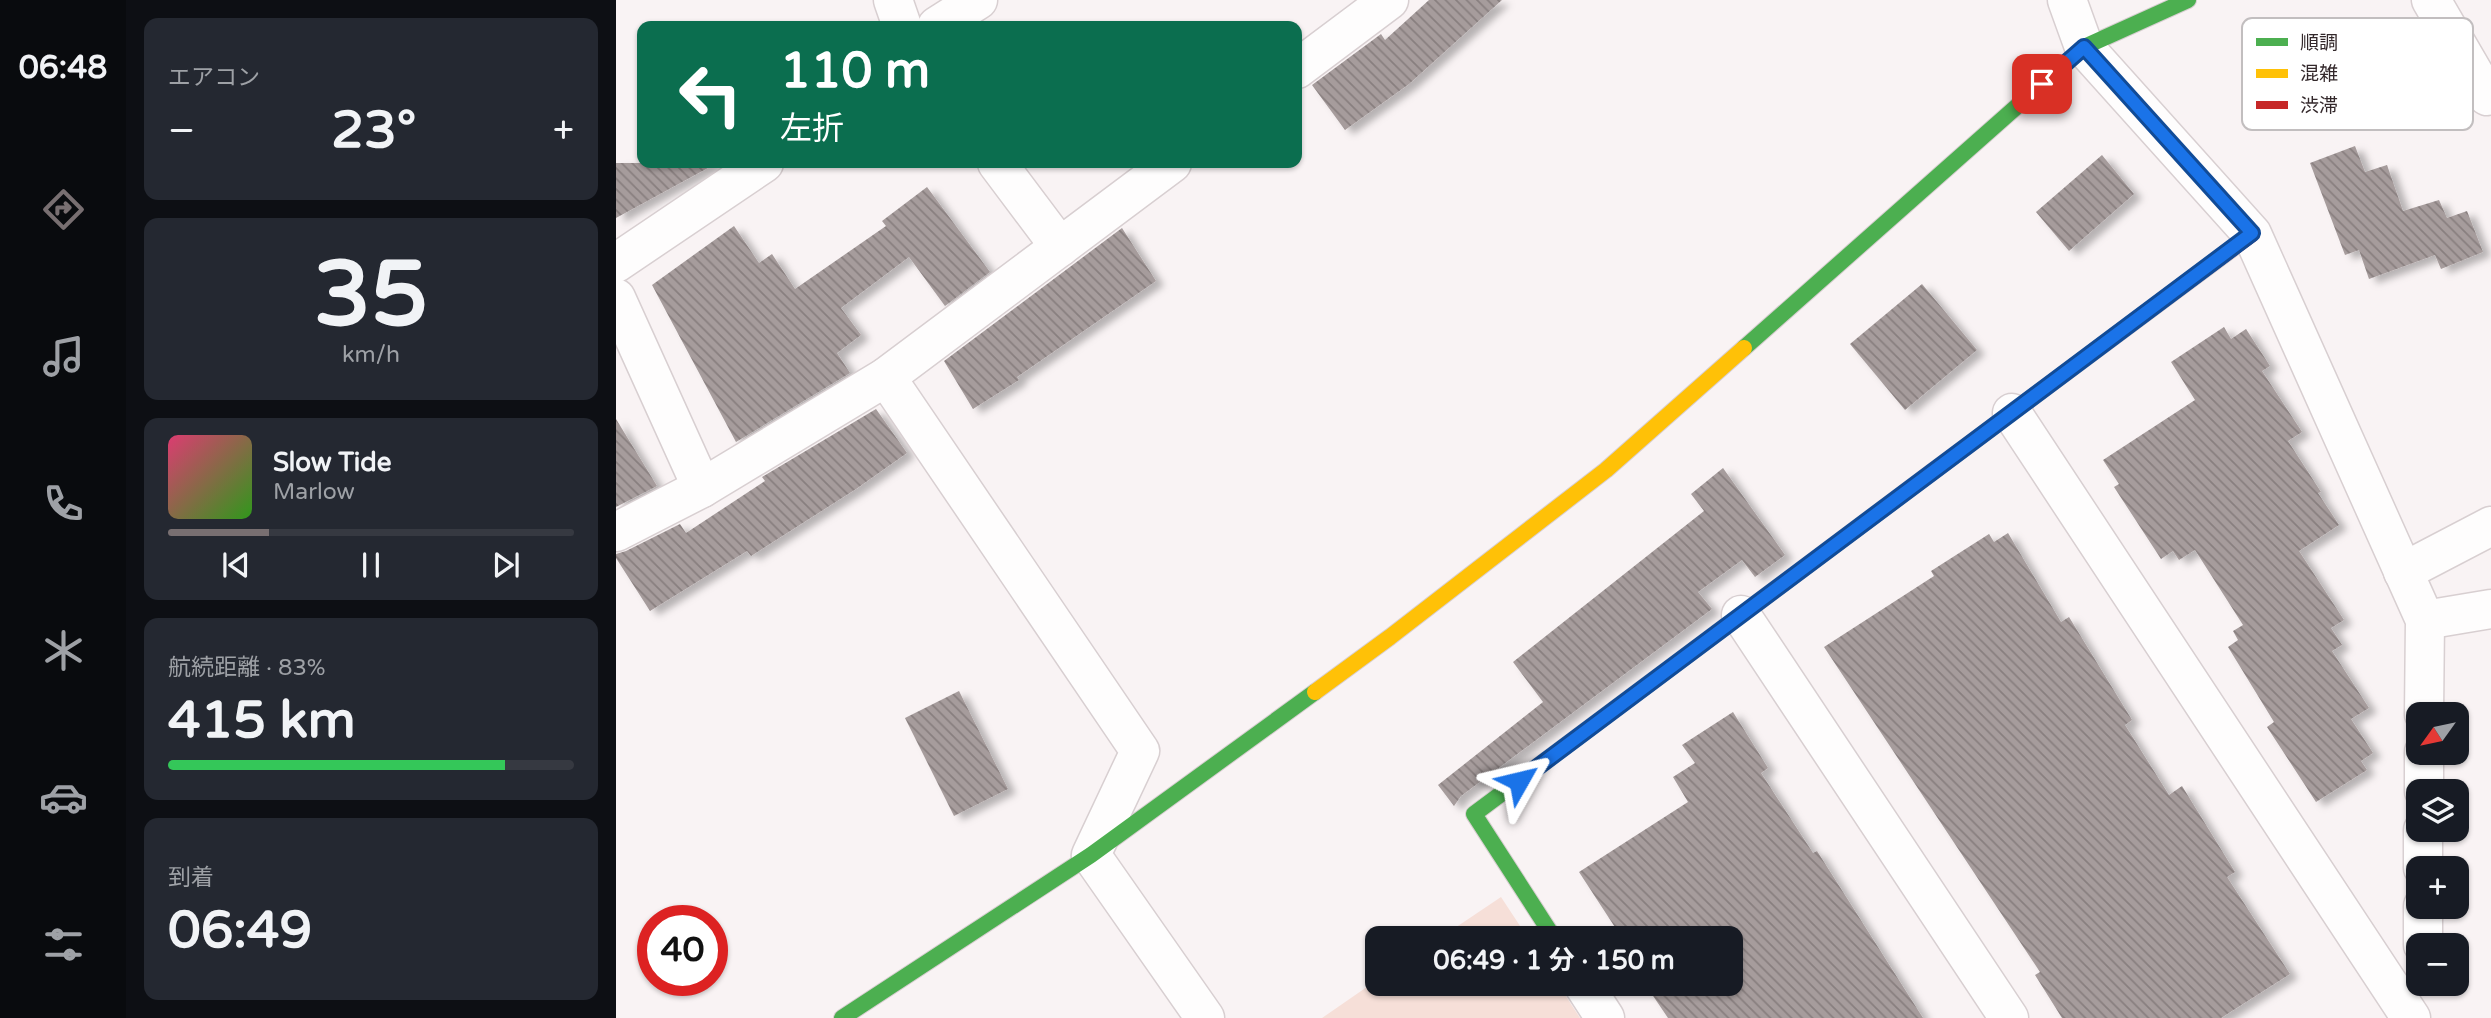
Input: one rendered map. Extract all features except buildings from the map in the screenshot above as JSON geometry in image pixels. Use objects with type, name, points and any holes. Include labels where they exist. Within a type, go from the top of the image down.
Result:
[{"type":"street","points":[[893,0],[900,21]]},
{"type":"street","points":[[945,21],[978,0]]},
{"type":"street","points":[[1302,65],[1389,0]]},
{"type":"street","points":[[2067,0],[2084,47],[2252,233],[2425,620],[2424,702]]},
{"type":"street","points":[[842,1018],[1091,855],[1390,637],[1606,470],[2084,47],[2188,0]]},
{"type":"street","points":[[2431,0],[2442,18]]},
{"type":"street","points":[[2473,72],[2487,96],[2491,94]]},
{"type":"street","points":[[616,263],[757,168]]},
{"type":"street","points":[[1000,168],[1060,247]]},
{"type":"street","points":[[616,532],[702,488],[886,377],[1165,168]]},
{"type":"street","points":[[1545,926],[1475,814],[2252,233]]},
{"type":"street","points":[[616,298],[702,488]]},
{"type":"street","points":[[886,377],[1140,751],[1091,855]]},
{"type":"street","points":[[2012,413],[2411,1018]]},
{"type":"street","points":[[2403,572],[2491,526]]},
{"type":"street","points":[[2425,620],[2491,609]]},
{"type":"street","points":[[1741,615],[2009,1018]]},
{"type":"street","points":[[1091,855],[1205,1018]]},
{"type":"street","points":[[1591,996],[1605,1018]]},
{"type":"street","points":[[2422,996],[2422,1018]]},
{"type":"shaded area","points":[[1501,897],[1520,926],[1458,926]]},
{"type":"shaded area","points":[[1365,988],[1365,996],[1566,996],[1580,1018],[1322,1018]]},
{"type":"traffic: fast","points":[[1744,348],[2084,47],[2188,0]]},
{"type":"traffic: fast","points":[[1546,926],[1474,814],[1718,632]]},
{"type":"traffic: fast","points":[[842,1018],[1091,855],[1315,692]]},
{"type":"traffic: slow","points":[[1315,692],[1606,470],[1744,348]]},
{"type":"traffic: slow","points":[[1718,632],[1932,472]]},
{"type":"traffic: jam","points":[[1932,472],[2252,234]]},
{"type":"route","points":[[1519,781],[2252,233],[2084,47],[2042,84]]}]
